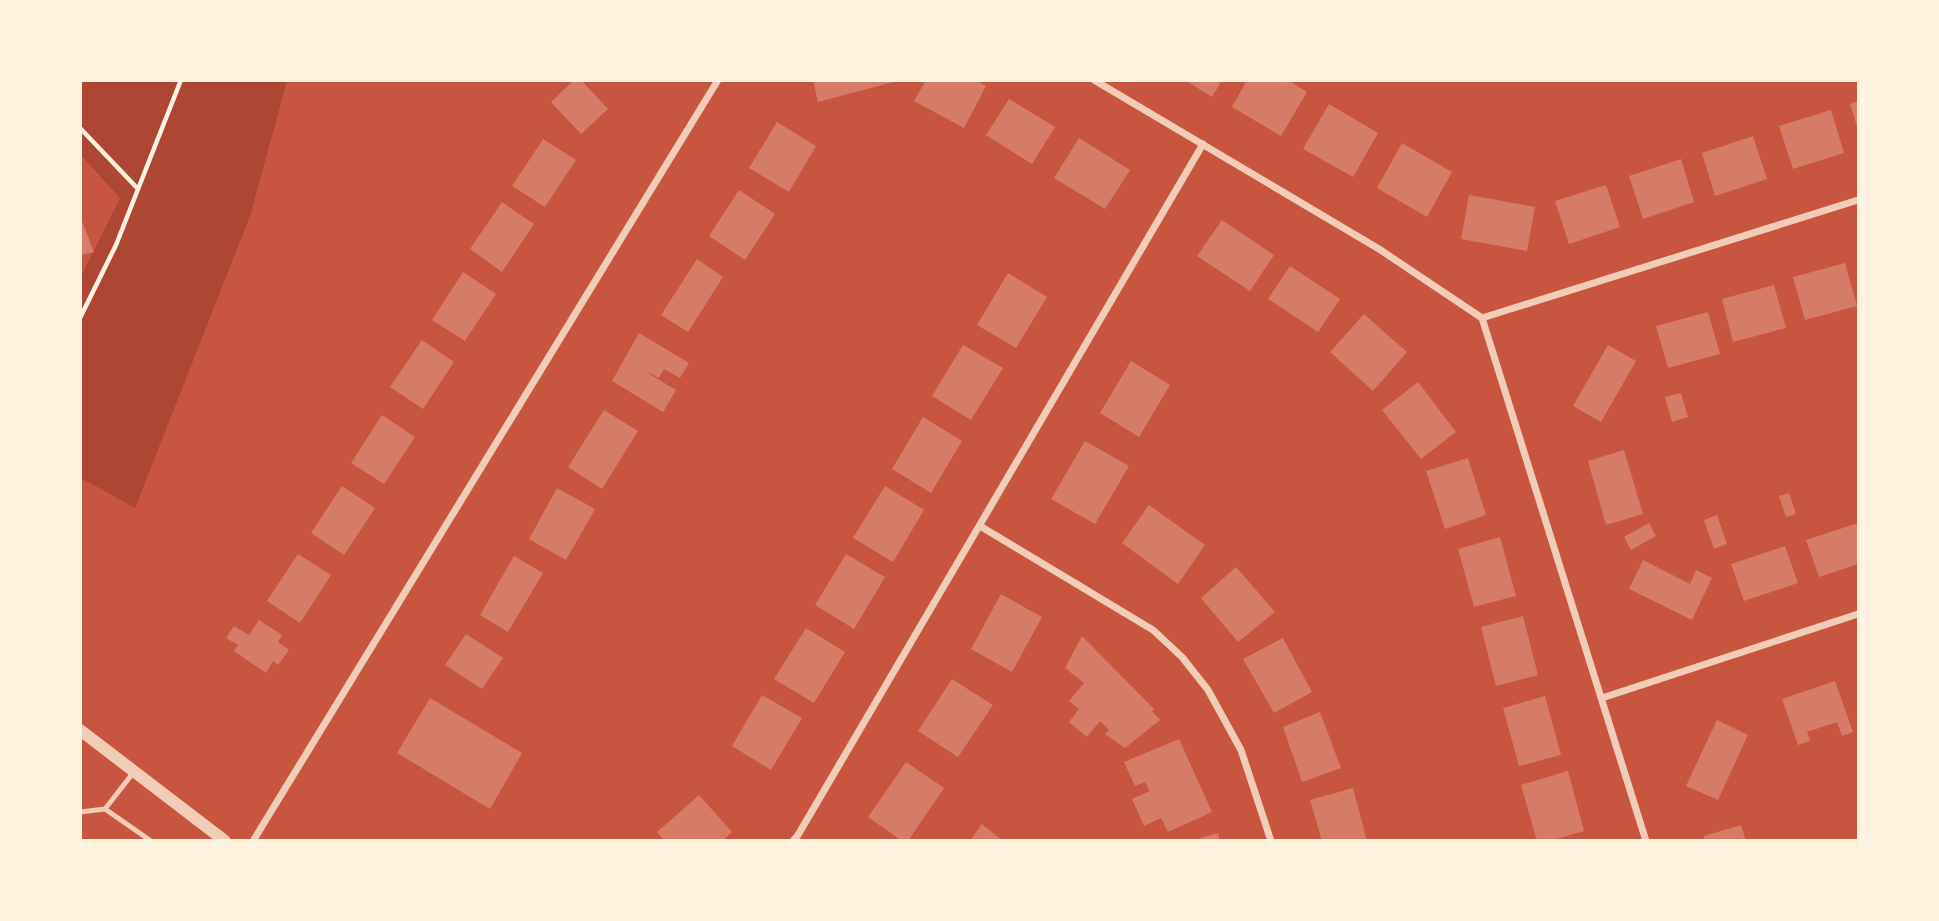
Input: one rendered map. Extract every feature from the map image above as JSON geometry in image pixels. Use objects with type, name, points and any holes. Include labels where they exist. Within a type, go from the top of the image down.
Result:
[{"type":"street","points":[[253,841],[718,80]]},
{"type":"street","points":[[1094,80],[1379,249],[1482,318],[1646,841]]},
{"type":"street","points":[[806,841],[795,838],[1203,144]]},
{"type":"street","points":[[1482,318],[1858,200]]},
{"type":"street","points":[[980,526],[1153,630],[1182,657],[1208,690],[1241,750],[1271,841]]},
{"type":"street","points":[[1602,698],[1858,614]]},
{"type":"street","points":[[80,730],[225,841]]},
{"type":"lane","points":[[80,812],[104,808],[134,770]]},
{"type":"lane","points":[[104,808],[151,841]]},
{"type":"path","points":[[80,318],[116,245],[180,80]]},
{"type":"path","points":[[80,128],[138,189]]},
{"type":"shaded area","points":[[81,81],[287,81],[250,216],[135,508],[81,478],[80,279],[120,198],[81,155]]},
{"type":"building","points":[[574,80],[581,80],[608,109],[581,134],[551,102]]},
{"type":"building","points":[[813,80],[897,80],[897,81],[818,102]]},
{"type":"building","points":[[926,80],[975,80],[986,86],[964,128],[914,101]]},
{"type":"building","points":[[1185,80],[1222,80],[1212,97]]},
{"type":"building","points":[[1247,80],[1288,80],[1307,92],[1281,136],[1232,107]]},
{"type":"building","points":[[1009,99],[1055,127],[1032,164],[986,135]]},
{"type":"building","points":[[1858,101],[1858,130],[1850,104]]},
{"type":"building","points":[[1329,104],[1378,133],[1353,177],[1303,149]]},
{"type":"building","points":[[1831,110],[1844,153],[1793,169],[1779,126]]},
{"type":"building","points":[[777,122],[816,146],[789,192],[749,168]]},
{"type":"building","points":[[1753,136],[1767,179],[1715,196],[1702,153]]},
{"type":"building","points":[[1079,138],[1130,170],[1105,209],[1054,178]]},
{"type":"building","points":[[543,139],[576,160],[545,207],[512,186]]},
{"type":"building","points":[[1402,143],[1452,172],[1427,217],[1377,188]]},
{"type":"building","points":[[1681,159],[1694,202],[1643,219],[1629,176]]},
{"type":"building","points":[[1606,185],[1620,227],[1569,244],[1555,201]]},
{"type":"building","points":[[739,190],[775,214],[745,260],[709,236]]},
{"type":"building","points":[[1469,195],[1535,207],[1527,251],[1461,239]]},
{"type":"building","points":[[502,202],[534,224],[502,272],[470,249]]},
{"type":"building","points":[[80,216],[94,252],[80,255]]},
{"type":"building","points":[[1222,220],[1274,255],[1250,291],[1197,256]]},
{"type":"building","points":[[697,259],[723,277],[688,332],[661,315]]},
{"type":"building","points":[[1845,263],[1857,306],[1805,320],[1793,277]]},
{"type":"building","points":[[1290,266],[1340,299],[1318,332],[1268,299]]},
{"type":"building","points":[[463,272],[496,294],[465,341],[432,320]]},
{"type":"building","points":[[1008,273],[1047,297],[1016,348],[977,325]]},
{"type":"building","points":[[1774,285],[1786,328],[1733,342],[1722,299]]},
{"type":"building","points":[[1708,312],[1720,354],[1668,368],[1656,326]]},
{"type":"building","points":[[1364,314],[1407,352],[1373,391],[1330,352]]},
{"type":"building","points":[[639,333],[689,363],[680,378],[664,369],[659,378],[643,370],[676,390],[663,412],[612,381]]},
{"type":"building","points":[[422,340],[454,362],[423,409],[390,387]]},
{"type":"building","points":[[963,345],[1003,368],[971,420],[932,396]]},
{"type":"building","points":[[1608,345],[1636,361],[1601,422],[1573,406]]},
{"type":"building","points":[[1131,361],[1170,385],[1139,437],[1100,413]]},
{"type":"building","points":[[1418,382],[1456,432],[1421,459],[1382,410]]},
{"type":"building","points":[[1681,393],[1688,417],[1672,422],[1665,397]]},
{"type":"building","points":[[604,410],[638,431],[602,489],[568,467]]},
{"type":"building","points":[[382,415],[415,437],[384,484],[351,463]]},
{"type":"building","points":[[923,417],[962,441],[931,493],[892,469]]},
{"type":"building","points":[[1085,441],[1129,466],[1095,524],[1051,499]]},
{"type":"building","points":[[1624,450],[1643,514],[1606,525],[1588,461]]},
{"type":"building","points":[[1468,458],[1486,515],[1445,529],[1426,471]]},
{"type":"building","points":[[342,486],[375,508],[344,555],[311,533]]},
{"type":"building","points":[[885,486],[924,510],[893,562],[853,538]]},
{"type":"building","points":[[557,488],[595,509],[566,560],[529,539]]},
{"type":"building","points":[[1789,493],[1796,514],[1786,517],[1779,496]]},
{"type":"building","points":[[1149,505],[1205,545],[1178,584],[1122,543]]},
{"type":"building","points":[[1717,515],[1727,544],[1714,549],[1704,520]]},
{"type":"building","points":[[1649,523],[1656,536],[1631,550],[1624,537]]},
{"type":"building","points":[[1858,523],[1858,564],[1819,577],[1806,540]]},
{"type":"building","points":[[1500,537],[1516,596],[1474,607],[1458,549]]},
{"type":"building","points":[[1785,546],[1798,583],[1744,601],[1731,564]]},
{"type":"building","points":[[298,554],[331,575],[300,623],[267,601]]},
{"type":"building","points":[[846,554],[885,577],[854,629],[815,605]]},
{"type":"building","points":[[514,556],[543,573],[508,632],[480,615]]},
{"type":"building","points":[[1643,560],[1690,584],[1696,570],[1712,578],[1692,620],[1629,589]]},
{"type":"building","points":[[1236,567],[1275,612],[1238,642],[1201,598]]},
{"type":"building","points":[[1001,594],[1042,617],[1012,672],[971,649]]},
{"type":"building","points":[[1523,616],[1538,675],[1496,686],[1481,627]]},
{"type":"building","points":[[259,620],[282,635],[278,642],[289,650],[278,665],[273,661],[266,673],[234,651],[238,645],[226,638],[234,626],[249,635]]},
{"type":"building","points":[[806,628],[845,652],[814,703],[774,679]]},
{"type":"building","points":[[466,634],[503,658],[482,689],[445,665]]},
{"type":"building","points":[[1082,636],[1154,709],[1152,711],[1160,720],[1125,748],[1105,734],[1109,730],[1100,721],[1087,737],[1069,722],[1079,709],[1069,701],[1084,683],[1065,668]]},
{"type":"building","points":[[1283,638],[1312,692],[1274,713],[1243,659]]},
{"type":"building","points":[[952,679],[993,705],[958,757],[918,731]]},
{"type":"building","points":[[1835,681],[1853,732],[1842,736],[1837,722],[1807,732],[1810,741],[1798,745],[1782,699]]},
{"type":"building","points":[[762,695],[802,718],[771,770],[732,746]]},
{"type":"building","points":[[1545,696],[1561,755],[1519,766],[1503,708]]},
{"type":"building","points":[[430,698],[522,753],[490,809],[397,753]]},
{"type":"building","points":[[1320,712],[1341,768],[1302,782],[1283,727]]},
{"type":"building","points":[[1717,720],[1748,735],[1718,800],[1686,786]]},
{"type":"building","points":[[1179,739],[1212,812],[1168,832],[1161,818],[1144,826],[1132,799],[1150,791],[1145,782],[1135,786],[1124,762]]},
{"type":"building","points":[[906,762],[944,788],[908,841],[902,841],[868,817]]},
{"type":"building","points":[[1568,771],[1584,831],[1549,841],[1537,841],[1521,785]]},
{"type":"building","points":[[1353,788],[1367,841],[1322,841],[1310,800]]},
{"type":"building","points":[[699,795],[732,832],[722,841],[664,841],[657,832]]},
{"type":"building","points":[[982,824],[1003,841],[970,841]]},
{"type":"building","points":[[1741,825],[1746,841],[1705,841],[1704,836]]},
{"type":"building","points":[[1218,833],[1220,841],[1194,841],[1194,840]]}]
